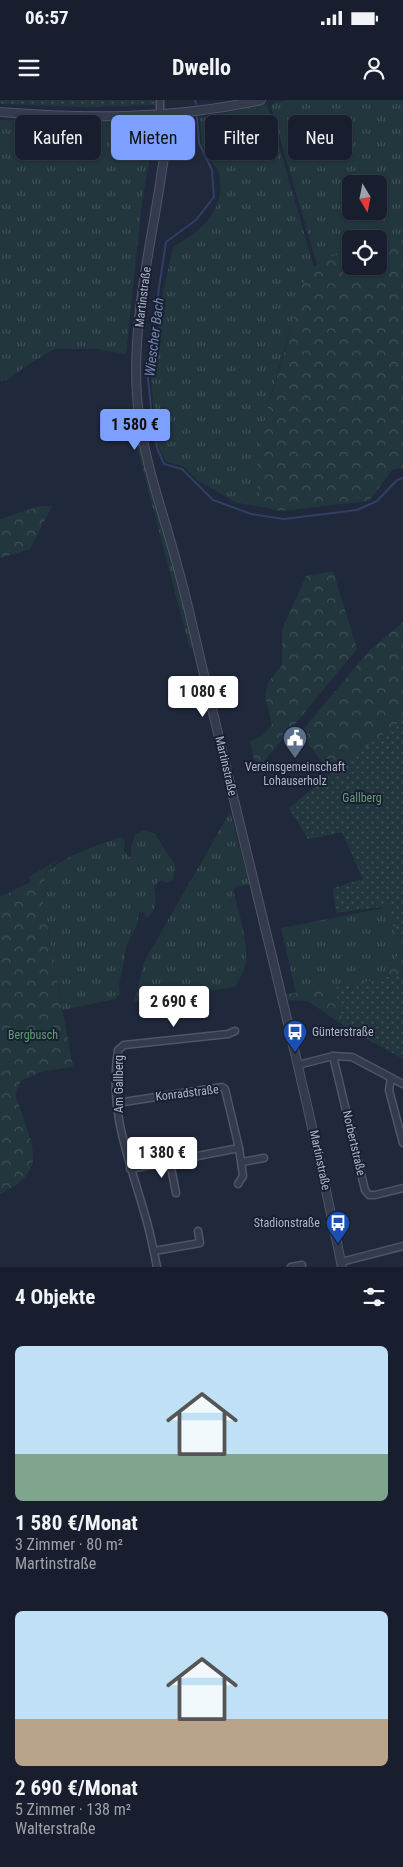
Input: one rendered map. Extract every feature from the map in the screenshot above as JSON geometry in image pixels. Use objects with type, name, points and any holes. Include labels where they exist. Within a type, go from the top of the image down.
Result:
[{"type":"street","points":[[160,100],[160,114]]},
{"type":"street","points":[[0,112],[74,117],[169,114],[261,100]]},
{"type":"street","name":"Martinstraße","points":[[169,114],[139,325],[136,359],[139,417],[152,480],[186,598],[298,1065],[342,1265]]},
{"type":"street","name":"Am Gallberg","points":[[157,1267],[147,1222],[123,1142],[117,1103],[118,1050],[121,1046],[228,1034],[235,1030]]},
{"type":"street","points":[[298,1065],[333,1056],[352,1058],[403,1084]]},
{"type":"street","name":"Norbertstraße","points":[[333,1056],[365,1190],[369,1195],[375,1195],[403,1188]]},
{"type":"street","points":[[391,1078],[389,1090],[403,1143]]},
{"type":"street","name":"Konradstraße","points":[[117,1103],[218,1087],[226,1089],[242,1162],[243,1176],[238,1184]]},
{"type":"street","points":[[130,1169],[239,1148]]},
{"type":"street","points":[[242,1162],[264,1158]]},
{"type":"street","points":[[170,1162],[176,1193]]},
{"type":"street","points":[[154,1252],[201,1247],[198,1231]]},
{"type":"street","points":[[342,1265],[403,1246]]},
{"type":"street","points":[[291,1267],[302,1265]]},
{"type":"green space","points":[[0,100],[156,100],[155,105],[87,107],[0,104]]},
{"type":"green space","points":[[287,100],[403,100],[403,238],[387,242],[387,230],[342,230],[342,254],[328,258],[317,265],[278,131],[278,115],[273,115],[271,107],[273,103]]},
{"type":"green space","points":[[267,104],[270,115],[214,115]]},
{"type":"green space","points":[[205,117],[205,151],[202,139],[200,118]]},
{"type":"green space","points":[[0,120],[15,120],[15,160],[101,160],[101,123],[111,123],[111,160],[150,160],[142,202],[126,354],[97,349],[55,349],[29,364],[9,379],[0,381]]},
{"type":"green space","points":[[278,142],[314,267],[298,300],[265,421],[258,467],[259,489],[263,507],[237,503],[197,480],[183,466],[167,462],[157,442],[151,380],[161,301],[173,247],[204,225],[215,210],[220,188],[220,176],[217,168],[210,160],[278,160]]},
{"type":"green space","points":[[403,238],[403,468],[392,470],[369,501],[280,511],[263,507],[258,487],[260,443],[271,396],[304,282],[313,268],[322,261],[342,254],[342,275],[387,275],[387,242]]},
{"type":"green space","points":[[130,413],[137,417],[193,646],[190,649],[131,424]]},
{"type":"green space","points":[[40,506],[52,506],[30,549],[0,558],[0,519]]},
{"type":"green space","points":[[333,571],[357,649],[261,765],[254,760],[250,741],[261,737],[272,725],[265,696],[268,682],[282,665],[282,630],[306,576]]},
{"type":"green space","points":[[403,622],[403,1055],[344,1026],[308,1001],[287,1000],[285,994],[382,982],[401,949],[392,922],[363,879],[342,832],[308,839],[333,777],[300,733],[370,650]]},
{"type":"green space","name":"Gallberg","points":[[403,719],[403,944],[388,906],[336,913],[333,888],[363,879],[342,832],[308,839],[289,808],[330,774]]},
{"type":"green space","points":[[230,812],[249,884],[233,889],[246,944],[246,962],[242,975],[235,987],[134,1002],[144,962]]},
{"type":"green space","points":[[144,830],[155,834],[175,865],[173,880],[167,883],[160,880],[154,886],[156,900],[155,908],[151,915],[147,918],[143,912],[139,912],[137,925],[127,944],[119,985],[120,994],[115,999],[63,1010],[43,901],[45,874],[71,857],[120,837],[124,839],[124,851],[129,857],[131,856],[131,847],[135,834]]},
{"type":"green space","name":"Bergbusch","points":[[56,861],[45,874],[43,901],[73,1067],[41,1072],[21,1081],[16,1098],[31,1140],[33,1161],[30,1170],[24,1178],[0,1194],[0,897],[30,882],[29,877]]},
{"type":"green space","points":[[384,908],[392,922],[401,949],[382,982],[296,993],[281,928]]},
{"type":"green space","points":[[403,974],[403,1059],[344,1026],[335,988]]},
{"type":"waterway","name":"Wiescher Bach","points":[[195,100],[196,104]]},
{"type":"waterway","name":"Wiescher Bach","points":[[197,116],[199,143],[212,170],[214,197],[196,220],[166,242],[148,379],[157,448],[164,464],[182,469],[213,500],[251,514],[284,519],[357,510],[377,501],[397,480],[403,478]]},
{"type":"place","name":"Vereinsgemeinschaft Lohauserholz","points":[[295,759]]},
{"type":"place","name":"Günterstraße","points":[[295,1053]]},
{"type":"place","name":"Stadionstraße","points":[[338,1244]]}]
